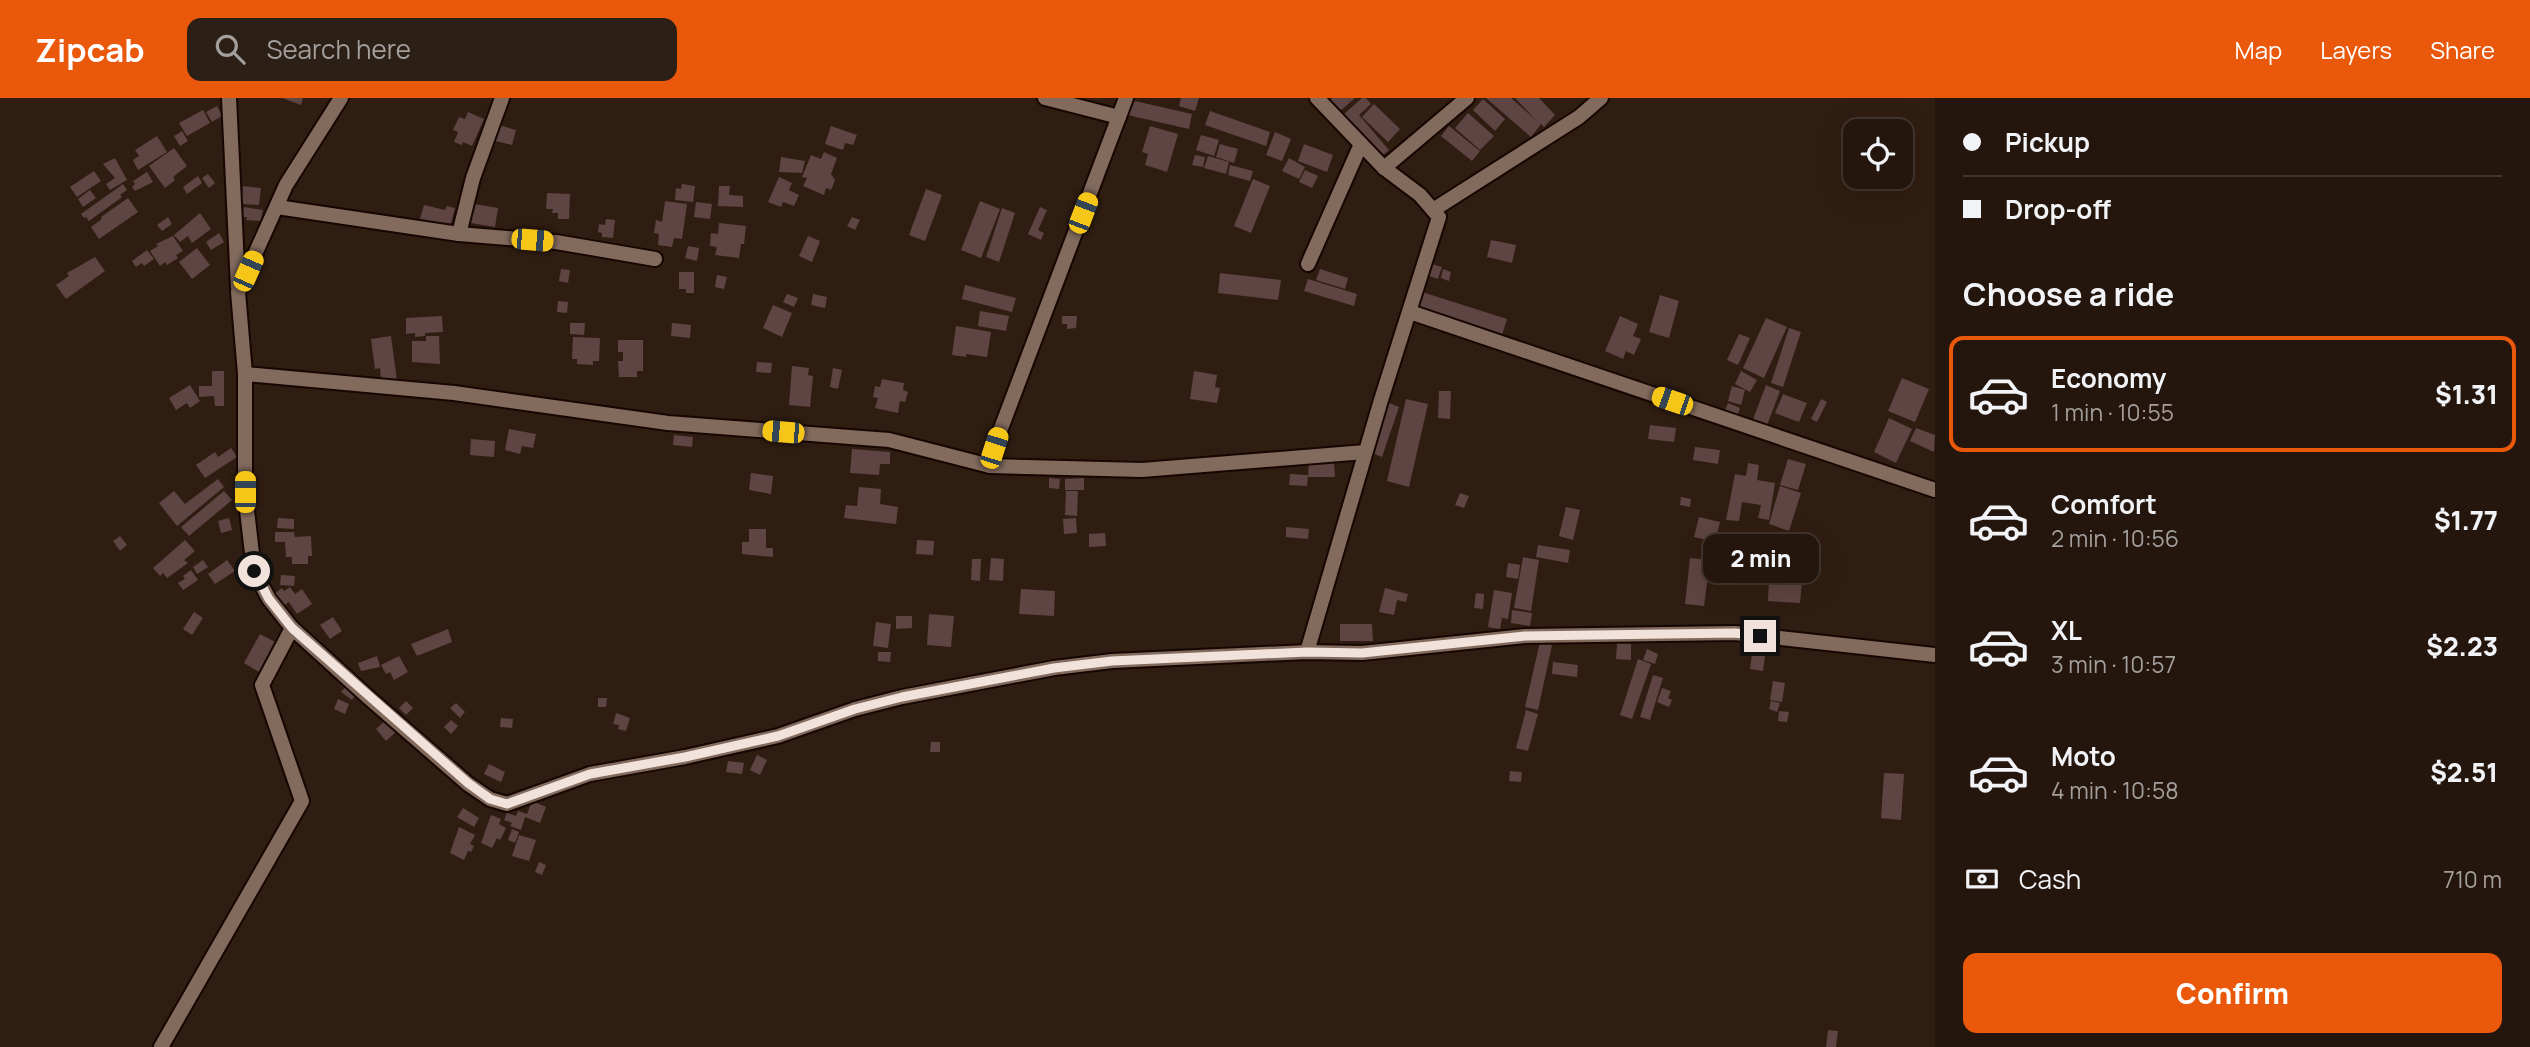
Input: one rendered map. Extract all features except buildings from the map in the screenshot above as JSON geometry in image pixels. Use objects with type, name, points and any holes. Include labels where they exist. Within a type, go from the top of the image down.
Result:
[{"type":"street","points":[[229,98],[238,292],[245,374],[245,492],[254,571],[269,599],[292,628],[468,783],[490,799],[507,804],[590,774],[685,757],[778,736],[855,709],[954,687],[1054,668],[1112,661],[1307,652],[1362,653],[1525,636],[1735,633],[1935,655]]},
{"type":"street","points":[[238,292],[286,185],[341,98]]},
{"type":"street","points":[[458,234],[472,178],[502,98]]},
{"type":"street","points":[[1045,98],[1119,117]]},
{"type":"street","points":[[990,466],[1000,431],[1126,98]]},
{"type":"street","points":[[1307,652],[1365,452],[1439,217],[1420,195],[1384,168],[1317,98]]},
{"type":"street","points":[[1384,168],[1467,98]]},
{"type":"street","points":[[1433,210],[1579,117],[1601,98]]},
{"type":"street","points":[[1308,264],[1361,144]]},
{"type":"street","points":[[277,207],[458,234],[556,242],[655,259]]},
{"type":"street","points":[[1410,312],[1935,490]]},
{"type":"street","points":[[245,374],[454,393],[668,423],[889,440],[990,466],[1142,470],[1365,452]]},
{"type":"street","points":[[161,1047],[302,801],[262,685],[292,628]]},
{"type":"route","points":[[254,571],[269,599],[292,628],[468,783],[490,799],[507,804],[590,774],[685,757],[778,736],[855,709],[902,697],[1054,668],[1183,656],[1362,653],[1525,636],[1735,633],[1760,636]]}]
